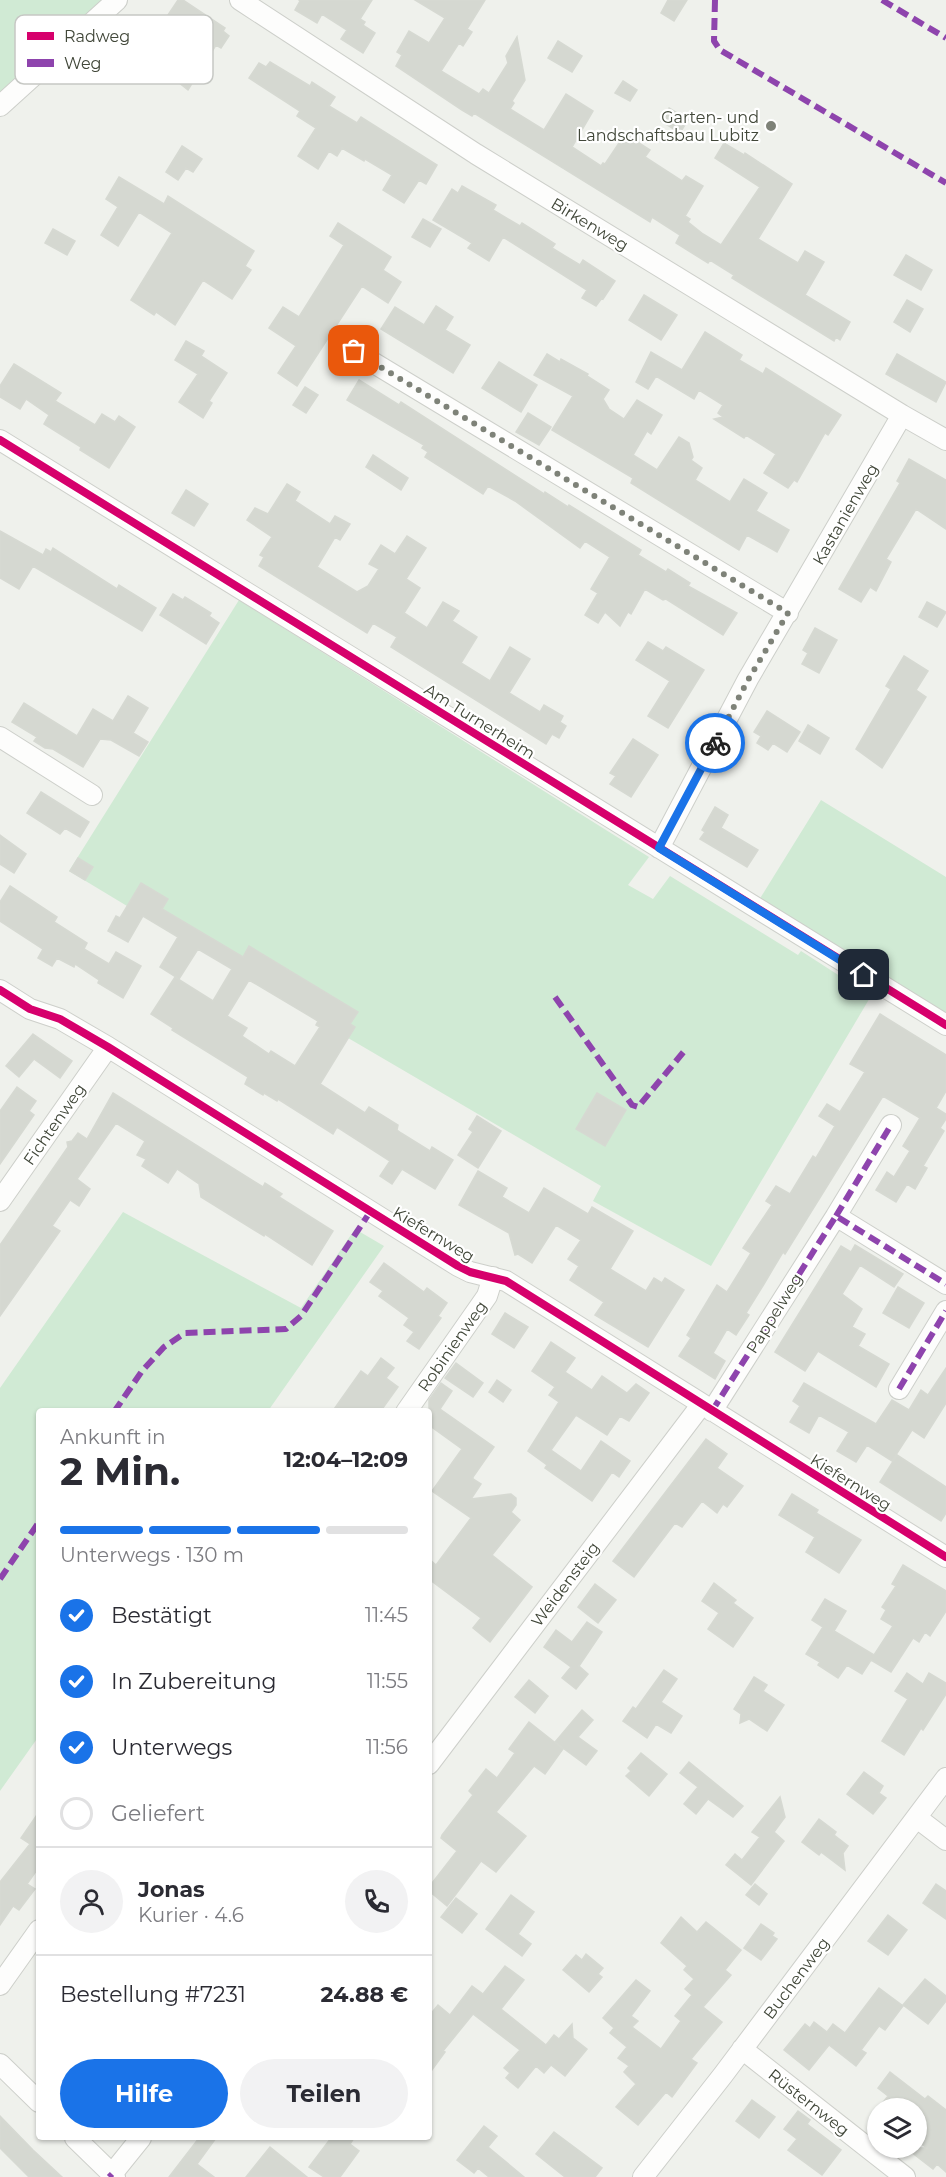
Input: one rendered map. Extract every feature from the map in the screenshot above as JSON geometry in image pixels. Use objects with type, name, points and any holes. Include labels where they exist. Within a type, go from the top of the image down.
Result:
[{"type":"street","points":[[100,15],[117,0]]},
{"type":"street","name":"Birkenweg","points":[[240,0],[476,154],[946,440]]},
{"type":"street","points":[[0,106],[24,84]]},
{"type":"street","points":[[354,351],[788,613]]},
{"type":"street","name":"Kastanienweg","points":[[659,848],[748,680],[902,415]]},
{"type":"street","name":"Am Turnerheim","points":[[0,440],[946,1025]]},
{"type":"street","points":[[0,737],[92,795]]},
{"type":"street","name":"Kiefernweg","points":[[0,990],[30,1009],[60,1019],[108,1047],[458,1266],[470,1272],[506,1281],[946,1557]]},
{"type":"street","name":"Fichtenweg","points":[[0,1201],[108,1047]]},
{"type":"street","name":"Pappelweg","points":[[707,1407],[836,1216],[891,1125]]},
{"type":"street","points":[[836,1216],[946,1284]]},
{"type":"street","name":"Robinienweg","points":[[409,1408],[487,1296],[493,1277]]},
{"type":"street","points":[[899,1389],[946,1311]]},
{"type":"street","name":"Weidensteig","points":[[432,1760],[707,1407]]},
{"type":"street","name":"Buchenweg","points":[[643,2177],[946,1778]]},
{"type":"street","points":[[917,1818],[946,1840]]},
{"type":"street","points":[[0,1985],[36,1934]]},
{"type":"street","name":"Rüsternweg","points":[[742,2049],[905,2177]]},
{"type":"street","points":[[0,2064],[36,2099]]},
{"type":"street","points":[[77,2140],[114,2175],[140,2140]]},
{"type":"green space","points":[[0,0],[112,0],[95,15],[15,15],[15,84],[19,84],[0,101]]},
{"type":"green space","points":[[239,600],[649,857],[628,885],[653,899],[670,876],[798,955],[801,951],[871,996],[711,1266],[593,1201],[601,1186],[331,1028],[328,1032],[316,1025],[318,1021],[69,871]]},
{"type":"green space","points":[[821,800],[946,877],[946,1014],[759,900]]},
{"type":"green space","points":[[123,1212],[301,1308],[355,1229],[384,1246],[270,1408],[36,1408],[36,1740],[0,1791],[0,1388]]},
{"type":"building","points":[[178,0],[183,0],[206,15],[168,15]]},
{"type":"building","points":[[299,0],[372,0],[360,19],[365,22],[363,25],[375,33],[363,53],[341,39],[347,30],[322,14],[317,23],[295,10]]},
{"type":"building","points":[[415,0],[485,0],[467,29],[472,32],[463,46],[459,43],[441,71],[479,94],[483,89],[489,93],[508,63],[506,56],[517,37],[525,80],[512,101],[514,103],[510,109],[544,130],[566,94],[593,111],[572,147],[601,166],[605,164],[625,134],[650,150],[645,157],[682,181],[686,176],[703,186],[685,216],[690,219],[688,222],[721,245],[760,187],[715,158],[724,143],[744,155],[745,153],[792,184],[758,239],[798,263],[805,251],[824,262],[805,295],[850,322],[840,340],[836,337],[834,341],[732,278],[734,275],[710,260],[708,263],[676,243],[680,235],[652,217],[650,222],[474,113],[472,116],[462,110],[396,66],[402,55],[397,52],[409,31],[429,43],[445,18]]},
{"type":"building","points":[[668,0],[687,0],[674,21],[661,13]]},
{"type":"building","points":[[213,20],[225,28],[223,31],[229,36],[221,48],[216,45],[213,50]]},
{"type":"building","points":[[558,41],[582,56],[572,72],[548,58]]},
{"type":"building","points":[[270,62],[310,86],[312,82],[335,97],[329,106],[357,123],[361,117],[437,165],[426,184],[419,180],[404,203],[383,190],[392,175],[342,148],[337,156],[329,151],[318,169],[298,156],[316,128],[297,116],[300,111],[249,78],[259,63],[266,67]]},
{"type":"building","points":[[623,81],[637,90],[630,101],[615,93]]},
{"type":"building","points":[[180,84],[192,84],[188,90]]},
{"type":"building","points":[[669,108],[688,120],[680,133],[661,121]]},
{"type":"building","points":[[182,146],[202,159],[193,172],[186,168],[178,180],[166,172]]},
{"type":"building","points":[[119,177],[164,204],[168,196],[254,251],[245,266],[251,270],[232,299],[203,280],[175,325],[156,312],[154,315],[131,300],[172,233],[139,212],[118,246],[101,235],[118,207],[106,199]]},
{"type":"building","points":[[462,186],[496,205],[493,210],[520,226],[522,223],[555,244],[552,248],[580,265],[583,260],[615,281],[603,299],[596,306],[582,298],[587,290],[503,237],[489,261],[468,248],[472,243],[433,220],[452,189],[458,193]]},
{"type":"building","points":[[423,219],[441,229],[430,247],[412,237]]},
{"type":"building","points":[[338,223],[391,257],[383,270],[401,282],[388,303],[362,286],[297,386],[278,373],[296,346],[269,328],[283,307],[299,317],[344,245],[330,236]]},
{"type":"building","points":[[53,229],[75,241],[67,255],[45,243]]},
{"type":"building","points":[[906,255],[932,270],[921,290],[894,275]]},
{"type":"building","points":[[644,295],[677,315],[661,340],[629,320]]},
{"type":"building","points":[[907,300],[923,309],[910,332],[894,322]]},
{"type":"building","points":[[436,306],[453,317],[445,330],[470,345],[453,373],[381,329],[395,307],[424,325]]},
{"type":"building","points":[[705,332],[742,355],[739,360],[763,374],[766,368],[841,415],[828,435],[825,433],[797,482],[794,480],[788,488],[764,473],[776,454],[714,419],[723,417],[718,413],[723,405],[699,390],[694,399],[656,376],[648,389],[636,382],[651,352],[682,370]]},
{"type":"building","points":[[186,341],[204,351],[201,356],[227,373],[209,401],[212,403],[203,418],[179,402],[198,374],[175,360]]},
{"type":"building","points":[[547,354],[588,374],[587,376],[609,390],[603,399],[609,409],[624,419],[637,400],[662,415],[651,434],[647,431],[633,455],[657,470],[679,437],[689,443],[693,457],[691,460],[702,468],[695,480],[730,502],[744,479],[767,493],[756,511],[789,530],[777,552],[747,535],[739,550],[631,483],[633,478],[552,430],[573,396],[534,375]]},
{"type":"building","points":[[897,354],[946,382],[936,402],[886,374]]},
{"type":"building","points":[[499,362],[537,385],[521,412],[482,388]]},
{"type":"building","points":[[14,364],[61,393],[55,401],[95,425],[102,414],[115,422],[119,416],[135,427],[109,468],[44,424],[49,415],[26,399],[20,409],[0,397],[0,386]]},
{"type":"building","points":[[359,380],[399,405],[401,402],[544,494],[545,492],[568,507],[569,505],[641,550],[638,555],[666,572],[668,569],[690,583],[688,586],[737,613],[723,635],[666,599],[663,600],[645,589],[631,614],[628,612],[620,626],[605,612],[598,623],[585,615],[598,593],[591,589],[610,557],[585,541],[580,548],[515,501],[488,486],[483,494],[425,457],[428,452],[422,448],[424,445],[347,400]]},
{"type":"building","points":[[305,387],[318,395],[306,413],[293,405]]},
{"type":"building","points":[[528,413],[551,427],[539,445],[516,432]]},
{"type":"building","points":[[373,455],[408,478],[401,490],[366,467]]},
{"type":"building","points":[[909,459],[946,480],[946,529],[916,509],[886,559],[891,562],[876,591],[870,587],[861,602],[839,589],[900,483],[897,481]]},
{"type":"building","points":[[287,484],[300,492],[295,501],[330,524],[335,516],[350,524],[340,540],[335,537],[317,567],[357,592],[368,586],[379,569],[369,564],[381,545],[395,554],[407,536],[426,548],[406,579],[420,588],[404,613],[427,628],[443,602],[459,611],[452,621],[477,637],[461,663],[490,681],[510,647],[530,659],[509,693],[540,712],[544,705],[563,716],[560,722],[566,726],[559,738],[552,734],[546,744],[391,647],[397,637],[373,623],[367,633],[259,566],[264,557],[260,555],[272,537],[247,520],[255,508],[268,514]]},
{"type":"building","points":[[186,490],[208,504],[194,526],[172,513]]},
{"type":"building","points":[[0,531],[43,555],[46,549],[51,552],[53,548],[117,589],[119,585],[156,608],[142,631],[33,566],[19,589],[0,578]]},
{"type":"building","points":[[173,594],[183,600],[185,597],[211,613],[209,616],[219,623],[206,644],[160,615]]},
{"type":"building","points":[[927,602],[946,612],[937,627],[919,617]]},
{"type":"building","points":[[815,628],[837,640],[819,673],[802,664],[808,653],[803,650]]},
{"type":"building","points":[[648,642],[663,651],[666,647],[704,670],[668,728],[648,716],[670,681],[636,660]]},
{"type":"building","points":[[904,656],[928,671],[916,690],[926,697],[882,768],[856,749],[891,689],[886,686]]},
{"type":"building","points":[[128,696],[148,708],[133,733],[148,742],[139,756],[111,740],[100,739],[83,767],[53,749],[45,748],[34,741],[37,737],[12,722],[24,703],[77,736],[93,709],[113,721]]},
{"type":"building","points":[[767,711],[800,732],[787,752],[773,743],[768,750],[757,743],[761,736],[754,732]]},
{"type":"building","points":[[808,725],[829,738],[820,754],[799,741]]},
{"type":"building","points":[[633,739],[658,755],[631,797],[610,784],[616,776],[610,773]]},
{"type":"building","points":[[41,792],[89,822],[80,837],[65,828],[60,834],[27,813]]},
{"type":"building","points":[[715,807],[728,815],[721,828],[758,850],[747,867],[700,839],[705,832],[702,830]]},
{"type":"building","points":[[0,835],[26,854],[14,873],[0,864]]},
{"type":"building","points":[[78,858],[93,867],[85,880],[70,871]]},
{"type":"building","points":[[141,883],[168,899],[162,909],[243,957],[249,946],[358,1012],[350,1024],[355,1027],[320,1084],[365,1113],[369,1107],[398,1125],[397,1130],[401,1133],[430,1151],[432,1147],[453,1160],[435,1189],[402,1169],[392,1184],[380,1176],[390,1161],[337,1127],[333,1134],[278,1099],[277,1101],[264,1093],[263,1095],[245,1084],[248,1077],[172,1030],[173,1028],[151,1014],[175,977],[213,1001],[232,969],[198,949],[179,979],[160,967],[178,937],[143,916],[128,942],[108,931],[116,916],[120,918]],"holes":[[[249,980],[318,1021],[316,1025],[320,1027],[295,1066],[271,1051],[269,1054],[242,1036],[247,1028],[227,1016]]]},
{"type":"building","points":[[10,886],[57,917],[54,922],[87,943],[84,949],[109,964],[116,952],[141,966],[123,998],[98,983],[99,980],[75,964],[74,967],[57,958],[52,966],[38,958],[43,949],[0,921],[0,902]]},
{"type":"building","points":[[880,1014],[946,1055],[946,1091],[936,1108],[946,1114],[946,1119],[940,1128],[944,1131],[923,1166],[927,1168],[915,1189],[907,1184],[896,1202],[876,1190],[887,1172],[894,1177],[910,1151],[903,1146],[920,1118],[883,1096],[785,1254],[783,1252],[746,1313],[749,1315],[736,1335],[727,1329],[713,1353],[725,1361],[715,1379],[679,1356],[691,1338],[687,1335],[717,1285],[727,1292],[751,1253],[743,1248],[772,1205],[766,1201],[776,1186],[790,1194],[813,1156],[816,1158],[835,1126],[819,1116],[827,1104],[840,1112],[865,1072],[850,1064]]},
{"type":"building","points":[[33,1034],[72,1061],[60,1078],[34,1059],[19,1077],[6,1066]]},
{"type":"building","points":[[17,1087],[36,1101],[29,1111],[34,1115],[0,1164],[0,1111]]},
{"type":"building","points":[[113,1093],[263,1187],[265,1183],[282,1194],[279,1197],[333,1231],[312,1265],[265,1234],[264,1236],[201,1197],[199,1184],[177,1169],[168,1183],[142,1166],[146,1159],[137,1155],[145,1141],[116,1123],[77,1179],[90,1189],[79,1206],[70,1200],[52,1226],[60,1231],[0,1316],[0,1245],[68,1147],[67,1142],[72,1141],[78,1133],[87,1139]]},
{"type":"building","points":[[597,1093],[626,1110],[605,1146],[576,1129]]},
{"type":"building","points":[[477,1116],[501,1131],[478,1168],[458,1155],[473,1132],[469,1129]]},
{"type":"building","points":[[478,1171],[507,1188],[502,1197],[529,1213],[544,1188],[588,1214],[592,1207],[633,1231],[610,1269],[646,1291],[654,1278],[662,1283],[665,1278],[684,1290],[648,1347],[595,1315],[604,1302],[570,1280],[579,1266],[568,1259],[581,1240],[556,1225],[532,1263],[518,1254],[515,1255],[509,1233],[459,1205]]},
{"type":"building","points":[[855,1245],[903,1274],[894,1287],[860,1265],[842,1294],[862,1309],[852,1327],[865,1334],[858,1346],[889,1364],[876,1387],[818,1351],[805,1371],[775,1352],[841,1246],[851,1252]]},
{"type":"building","points":[[384,1263],[424,1292],[427,1288],[447,1303],[438,1316],[441,1318],[419,1349],[407,1341],[414,1332],[404,1325],[409,1318],[379,1296],[383,1291],[370,1282]]},
{"type":"building","points":[[898,1287],[924,1303],[909,1328],[883,1313]]},
{"type":"building","points":[[505,1313],[528,1327],[514,1348],[492,1334]]},
{"type":"building","points":[[551,1342],[575,1358],[565,1372],[592,1390],[602,1376],[627,1393],[636,1384],[649,1393],[629,1421],[620,1416],[607,1435],[576,1415],[551,1450],[581,1471],[601,1441],[630,1461],[619,1477],[612,1472],[592,1501],[545,1468],[547,1465],[528,1451],[559,1402],[549,1395],[555,1387],[532,1371]]},
{"type":"building","points":[[381,1358],[394,1368],[386,1378],[398,1387],[383,1408],[335,1408],[361,1371],[368,1376]]},
{"type":"building","points":[[456,1363],[483,1383],[473,1397],[445,1378]]},
{"type":"building","points":[[946,1368],[946,1403],[924,1438],[912,1430],[892,1461],[867,1445],[856,1462],[837,1451],[849,1432],[819,1415],[809,1433],[790,1422],[800,1406],[793,1401],[804,1383],[876,1424],[892,1400],[909,1410],[921,1390],[928,1395]]},
{"type":"building","points":[[497,1380],[511,1390],[503,1402],[489,1392]]},
{"type":"building","points":[[441,1383],[452,1391],[440,1409],[494,1447],[473,1477],[481,1484],[471,1499],[511,1494],[516,1498],[516,1505],[511,1512],[520,1520],[492,1555],[532,1587],[490,1642],[473,1628],[481,1618],[432,1581],[432,1562],[436,1565],[471,1518],[432,1491],[462,1449],[432,1427],[432,1408],[429,1408],[429,1400]]},
{"type":"building","points":[[706,1439],[727,1454],[717,1468],[743,1486],[727,1507],[723,1504],[717,1513],[702,1501],[682,1527],[675,1523],[634,1577],[613,1561]]},
{"type":"building","points":[[897,1455],[946,1487],[946,1513],[941,1521],[880,1482]]},
{"type":"building","points":[[792,1494],[818,1510],[816,1513],[861,1540],[839,1573],[806,1552],[815,1537],[779,1515]]},
{"type":"building","points":[[903,1565],[946,1591],[946,1611],[930,1636],[925,1632],[919,1642],[913,1638],[891,1672],[871,1660],[862,1674],[847,1665],[838,1678],[818,1665],[820,1662],[806,1654],[823,1627],[812,1620],[825,1599],[846,1611],[834,1631],[874,1655],[893,1626],[881,1619],[886,1610],[882,1607],[896,1586],[892,1584]]},
{"type":"building","points":[[714,1583],[736,1600],[733,1603],[753,1618],[733,1647],[708,1629],[719,1613],[702,1601]]},
{"type":"building","points":[[595,1584],[616,1600],[598,1623],[578,1607]]},
{"type":"building","points":[[587,1622],[602,1632],[579,1666],[588,1674],[576,1689],[562,1678],[571,1667],[544,1647],[556,1630],[572,1642]]},
{"type":"building","points":[[664,1670],[677,1679],[661,1702],[682,1716],[671,1733],[656,1724],[647,1738],[623,1721],[633,1707],[636,1709]]},
{"type":"building","points":[[907,1673],[923,1684],[929,1673],[946,1683],[946,1694],[904,1755],[882,1741],[908,1699],[895,1691]]},
{"type":"building","points":[[754,1677],[767,1685],[763,1691],[784,1705],[767,1731],[749,1719],[740,1723],[741,1714],[734,1709]]},
{"type":"building","points":[[529,1680],[548,1696],[535,1713],[515,1697]]},
{"type":"building","points":[[582,1710],[593,1720],[578,1737],[597,1751],[586,1765],[555,1742]]},
{"type":"building","points":[[529,1722],[563,1749],[545,1774],[534,1766],[496,1812],[526,1836],[496,1872],[481,1861],[447,1906],[432,1894],[432,1883],[457,1851],[441,1838],[442,1835],[473,1795],[469,1791],[486,1769],[497,1778],[515,1753],[509,1749]]},
{"type":"building","points":[[641,1753],[667,1774],[649,1796],[626,1776],[631,1771],[628,1768]]},
{"type":"building","points":[[689,1762],[743,1806],[733,1817],[708,1799],[696,1814],[684,1804],[698,1787],[680,1773]]},
{"type":"building","points":[[864,1772],[883,1786],[879,1793],[886,1798],[873,1814],[847,1794]]},
{"type":"building","points":[[780,1797],[785,1817],[774,1832],[784,1841],[751,1885],[726,1865],[735,1854],[742,1860],[760,1837],[752,1832]]},
{"type":"building","points":[[36,1816],[36,1871],[27,1884],[35,1889],[19,1910],[13,1906],[0,1925],[0,1882],[30,1844],[21,1838]]},
{"type":"building","points":[[819,1819],[836,1832],[834,1835],[848,1846],[843,1853],[845,1870],[821,1852],[819,1855],[802,1842]]},
{"type":"building","points":[[755,1884],[767,1894],[759,1905],[746,1895]]},
{"type":"building","points":[[936,1884],[946,1891],[946,1919],[923,1903]]},
{"type":"building","points":[[511,1895],[534,1912],[518,1934],[531,1944],[522,1956],[486,1929]]},
{"type":"building","points":[[456,1898],[477,1914],[462,1933],[441,1917]]},
{"type":"building","points":[[888,1915],[907,1930],[888,1955],[868,1941]]},
{"type":"building","points":[[681,1917],[697,1932],[706,1922],[741,1950],[725,1970],[731,1975],[703,2007],[722,2022],[691,2059],[697,2063],[672,2097],[666,2092],[638,2125],[616,2107],[636,2084],[624,2072],[629,2066],[618,2058],[627,2047],[610,2033],[614,2028],[603,2018],[636,1980],[650,1991],[631,2016],[638,2021],[632,2027],[661,2049],[681,2021],[675,2016],[692,1995],[685,1989],[694,1979],[684,1970],[687,1966],[661,1943]]},
{"type":"building","points":[[761,1924],[774,1933],[772,1936],[777,1939],[761,1960],[744,1948]]},
{"type":"building","points":[[586,1954],[603,1968],[598,1974],[602,1977],[589,1992],[563,1970],[576,1955],[582,1960]]},
{"type":"building","points":[[505,1966],[524,1980],[501,2009],[546,2045],[554,2035],[559,2039],[572,2024],[573,2038],[587,2049],[565,2076],[551,2065],[544,2073],[536,2066],[518,2088],[506,2078],[510,2073],[504,2068],[520,2050],[473,2014],[443,2051],[445,2052],[432,2070],[432,2012],[438,2005],[450,2015],[472,1986],[483,1994]]},
{"type":"building","points":[[925,1979],[946,1996],[946,2001],[928,2024],[903,2005]]},
{"type":"building","points":[[879,1988],[903,2006],[885,2030],[879,2026],[861,2050],[866,2053],[856,2066],[829,2045],[809,2070],[784,2050],[805,2024],[810,2028],[814,2022],[827,2032],[833,2024],[845,2033]]},
{"type":"building","points":[[890,2072],[924,2098],[886,2098],[888,2096],[878,2088]]},
{"type":"building","points":[[928,2096],[946,2110],[946,2172],[937,2164],[933,2169],[919,2158],[927,2158],[926,2098]]},
{"type":"building","points":[[752,2100],[775,2117],[759,2138],[736,2121]]},
{"type":"building","points":[[798,2111],[810,2120],[807,2124],[841,2150],[822,2175],[788,2150],[797,2139],[784,2129]]},
{"type":"building","points":[[0,2116],[62,2177],[29,2177],[0,2148]]},
{"type":"building","points":[[484,2126],[497,2136],[488,2147],[524,2177],[489,2177],[478,2168],[474,2173],[457,2160]]},
{"type":"building","points":[[554,2132],[602,2168],[595,2177],[565,2177],[536,2154]]},
{"type":"building","points":[[197,2140],[215,2140],[197,2164],[214,2177],[169,2177]]},
{"type":"building","points":[[329,2140],[353,2140],[350,2144],[359,2151],[340,2177],[324,2177],[309,2167]]},
{"type":"building","points":[[270,2147],[307,2177],[246,2177]]},
{"type":"marked path","points":[[715,0],[714,41],[720,50],[946,183]]},
{"type":"marked path","points":[[882,0],[946,38]]},
{"type":"marked path","points":[[555,997],[632,1105],[638,1107],[686,1049]]},
{"type":"marked path","points":[[836,1216],[891,1125]]},
{"type":"marked path","points":[[117,1408],[142,1371],[164,1347],[185,1333],[286,1329],[301,1316],[370,1212]]},
{"type":"marked path","points":[[712,1411],[836,1216],[946,1284]]},
{"type":"marked path","points":[[899,1389],[946,1311]]},
{"type":"marked path","points":[[0,1579],[36,1526]]},
{"type":"marked path","points":[[109,2177],[112,2174]]},
{"type":"cycle path","points":[[0,440],[946,1025]]},
{"type":"cycle path","points":[[0,990],[30,1009],[60,1019],[108,1047],[458,1266],[470,1272],[506,1281],[946,1557]]},
{"type":"way so far","points":[[354,351],[788,613],[748,680],[715,743]]},
{"type":"place","name":"Garten- und Landschaftsbau Lubitz","points":[[771,126]]},
{"type":"route","points":[[715,743],[659,848],[864,975]]}]
